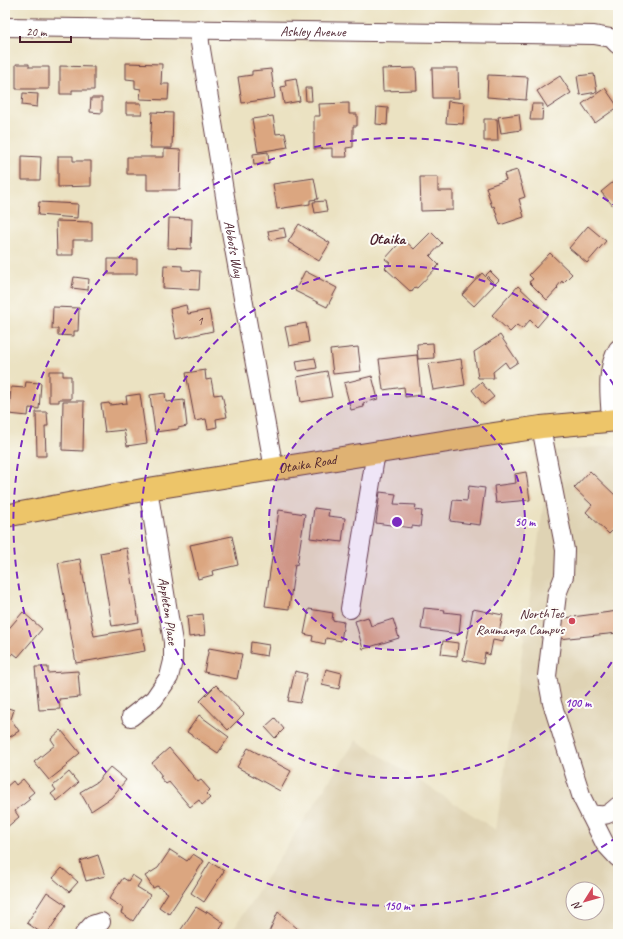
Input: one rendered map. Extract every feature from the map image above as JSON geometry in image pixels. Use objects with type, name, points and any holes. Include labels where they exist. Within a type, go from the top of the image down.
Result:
[{"type":"highway","name":"Otaika Road","points":[[5,516],[148,489],[376,452],[541,427],[615,420]]},
{"type":"street","name":"Ashley Avenue","points":[[5,27],[594,35],[611,38],[618,45]]},
{"type":"street","name":"Abbots Way","points":[[199,29],[228,221],[274,469]]},
{"type":"street","name":"Otaika Road","points":[[615,420],[609,385],[616,360]]},
{"type":"street","points":[[541,427],[566,550],[564,576],[557,594],[547,676],[552,703],[582,798],[604,844],[618,858]]},
{"type":"street","points":[[350,609],[376,452]]},
{"type":"street","name":"Appleton Place","points":[[131,717],[154,699],[169,676],[174,661],[174,642],[148,489]]},
{"type":"street","points":[[590,814],[604,816],[612,812],[618,806]]},
{"type":"street","points":[[84,934],[92,924],[101,922]]},
{"type":"shaded area","name":"NorthTec Raumanga Campus","points":[[618,445],[618,934],[230,934],[356,740],[496,830],[544,501],[534,453]]},
{"type":"building","points":[[126,63],[162,64],[161,84],[169,84],[168,100],[140,99],[141,89],[135,88],[135,80],[126,79]]},
{"type":"building","points":[[16,64],[29,64],[29,67],[49,67],[49,89],[16,89]]},
{"type":"building","points":[[60,66],[94,67],[94,90],[72,90],[72,94],[60,94]]},
{"type":"building","points":[[416,68],[417,90],[383,91],[382,69]]},
{"type":"building","points":[[432,68],[458,68],[459,98],[433,98]]},
{"type":"building","points":[[271,69],[275,98],[242,103],[238,77],[252,75],[252,71]]},
{"type":"building","points":[[594,74],[597,92],[580,95],[577,76]]},
{"type":"building","points":[[488,75],[528,77],[526,100],[487,97]]},
{"type":"building","points":[[560,76],[571,93],[548,108],[537,91]]},
{"type":"building","points":[[296,78],[300,101],[284,104],[281,87],[286,86],[285,80]]},
{"type":"building","points":[[305,88],[311,88],[312,101],[306,101]]},
{"type":"building","points":[[605,88],[618,107],[595,123],[582,104]]},
{"type":"building","points":[[23,93],[38,94],[37,107],[22,105]]},
{"type":"building","points":[[91,98],[102,98],[102,113],[90,112]]},
{"type":"building","points":[[448,101],[465,103],[463,124],[446,123]]},
{"type":"building","points":[[126,103],[141,103],[142,114],[126,114]]},
{"type":"building","points":[[349,103],[349,114],[357,114],[357,126],[353,126],[353,147],[346,148],[347,157],[332,157],[332,148],[314,149],[314,116],[320,116],[319,104]]},
{"type":"building","points":[[532,104],[543,104],[542,120],[530,120]]},
{"type":"building","points":[[377,107],[388,108],[387,125],[376,124]]},
{"type":"building","points":[[152,112],[173,113],[172,148],[150,148]]},
{"type":"building","points":[[519,114],[521,130],[501,133],[498,117]]},
{"type":"building","points":[[273,116],[276,134],[285,133],[288,147],[258,152],[252,119]]},
{"type":"building","points":[[484,119],[497,119],[498,141],[484,141]]},
{"type":"building","points":[[164,149],[181,150],[180,190],[147,190],[147,174],[127,174],[127,157],[164,157]]},
{"type":"building","points":[[268,152],[269,163],[254,165],[253,154]]},
{"type":"building","points":[[22,156],[41,157],[40,180],[22,180]]},
{"type":"building","points":[[58,156],[73,156],[73,161],[91,161],[91,186],[58,187]]},
{"type":"building","points":[[517,170],[525,197],[519,199],[524,217],[500,225],[494,206],[492,207],[486,187],[506,180],[504,174]]},
{"type":"building","points":[[420,177],[438,177],[438,191],[453,191],[453,210],[421,211]]},
{"type":"building","points":[[314,178],[318,199],[310,200],[310,204],[277,209],[273,184]]},
{"type":"building","points":[[618,178],[618,205],[615,208],[601,192]]},
{"type":"building","points":[[325,201],[327,211],[315,213],[313,202]]},
{"type":"building","points":[[39,202],[78,204],[77,218],[38,215]]},
{"type":"building","points":[[169,218],[192,219],[191,249],[168,248]]},
{"type":"building","points":[[56,221],[92,222],[92,240],[73,240],[73,255],[57,255]]},
{"type":"building","points":[[299,224],[330,243],[319,261],[288,242]]},
{"type":"building","points":[[588,226],[606,241],[587,263],[569,248]]},
{"type":"building","points":[[284,228],[286,237],[270,240],[268,231]]},
{"type":"building","points":[[431,232],[442,243],[430,256],[439,265],[417,288],[415,287],[411,292],[385,268],[390,263],[385,259],[403,239],[414,249]]},
{"type":"building","points":[[550,253],[572,274],[563,283],[562,281],[547,300],[529,282],[533,279],[529,275]]},
{"type":"building","points":[[108,259],[137,259],[137,274],[108,274]]},
{"type":"building","points":[[164,265],[182,266],[182,270],[200,271],[199,290],[163,288]]},
{"type":"building","points":[[305,271],[337,288],[327,307],[295,291]]},
{"type":"building","points":[[490,271],[499,280],[495,284],[486,275]]},
{"type":"building","points":[[482,273],[494,285],[474,306],[462,295]]},
{"type":"building","points":[[74,277],[89,279],[88,290],[72,288]]},
{"type":"building","points":[[518,286],[548,314],[537,327],[530,320],[522,329],[517,325],[510,332],[492,315]]},
{"type":"building","points":[[186,305],[188,314],[209,310],[213,331],[176,339],[170,309]]},
{"type":"building","points":[[53,307],[79,308],[78,331],[74,331],[74,336],[58,335],[58,329],[52,329]]},
{"type":"building","points":[[306,323],[309,342],[289,346],[285,327]]},
{"type":"building","points":[[500,335],[518,362],[509,368],[505,362],[493,372],[494,378],[478,378],[474,352]]},
{"type":"building","points":[[433,343],[434,358],[418,359],[417,344]]},
{"type":"building","points":[[358,347],[361,371],[333,374],[330,350]]},
{"type":"building","points":[[417,355],[421,395],[405,397],[404,387],[383,390],[379,359]]},
{"type":"building","points":[[315,358],[317,368],[298,371],[296,361]]},
{"type":"building","points":[[461,359],[465,385],[433,390],[428,364]]},
{"type":"building","points":[[205,370],[206,380],[211,379],[214,395],[222,394],[227,417],[216,419],[217,427],[208,429],[206,419],[195,421],[186,373]]},
{"type":"building","points":[[49,371],[63,371],[63,376],[71,376],[71,399],[59,399],[59,402],[49,402]]},
{"type":"building","points":[[327,371],[332,397],[301,402],[297,377]]},
{"type":"building","points":[[372,376],[378,399],[363,403],[364,407],[351,410],[344,383]]},
{"type":"building","points":[[26,382],[41,383],[39,409],[29,408],[28,416],[9,414],[11,387],[25,388]]},
{"type":"building","points":[[481,382],[494,397],[484,405],[472,390]]},
{"type":"building","points":[[165,393],[166,402],[184,400],[187,426],[178,429],[155,432],[150,395]]},
{"type":"building","points":[[140,394],[147,443],[127,446],[124,430],[105,432],[101,404],[109,403],[110,405],[127,403],[126,396]]},
{"type":"building","points":[[63,401],[84,401],[83,451],[62,450]]},
{"type":"building","points":[[36,412],[47,412],[48,426],[45,426],[46,456],[37,456]]},
{"type":"building","points":[[590,471],[618,498],[618,525],[609,534],[586,512],[592,505],[574,488]]},
{"type":"building","points":[[526,472],[530,500],[496,503],[494,486],[516,483],[515,474]]},
{"type":"building","points":[[469,486],[485,488],[480,525],[450,521],[453,500],[467,501]]},
{"type":"building","points":[[380,492],[396,494],[394,504],[416,505],[415,510],[422,511],[420,527],[412,526],[412,528],[376,523]]},
{"type":"building","points":[[314,508],[329,510],[328,516],[345,518],[342,542],[310,538]]},
{"type":"building","points":[[279,510],[305,514],[297,565],[295,564],[289,609],[265,606]]},
{"type":"building","points":[[232,536],[238,565],[212,571],[213,575],[198,579],[190,545]]},
{"type":"building","points":[[127,548],[139,622],[112,626],[100,553]]},
{"type":"building","points":[[80,559],[94,636],[141,628],[145,651],[76,663],[58,563]]},
{"type":"building","points":[[424,608],[445,610],[444,612],[461,614],[459,634],[421,629]]},
{"type":"building","points":[[309,609],[333,613],[332,620],[344,622],[341,641],[326,638],[325,644],[312,641],[313,636],[304,634]]},
{"type":"building","points":[[473,609],[503,615],[499,632],[505,633],[503,642],[493,640],[490,655],[485,653],[483,664],[463,660]]},
{"type":"building","points":[[618,611],[618,633],[559,639],[557,619]]},
{"type":"building","points":[[23,612],[42,629],[18,657],[13,653],[7,660],[5,659],[5,633]]},
{"type":"building","points":[[203,614],[205,635],[189,637],[187,616]]},
{"type":"building","points":[[368,617],[371,626],[393,619],[399,638],[363,649],[355,621]]},
{"type":"building","points":[[443,641],[458,643],[457,656],[441,654]]},
{"type":"building","points":[[251,642],[269,645],[267,656],[250,653]]},
{"type":"building","points":[[209,648],[242,654],[237,679],[204,672]]},
{"type":"building","points":[[35,667],[48,667],[48,673],[78,671],[80,697],[59,699],[60,709],[39,710]]},
{"type":"building","points":[[326,669],[342,673],[339,689],[322,685]]},
{"type":"building","points":[[295,671],[307,674],[300,703],[288,701]]},
{"type":"building","points":[[216,685],[244,714],[228,730],[200,701]]},
{"type":"building","points":[[5,707],[14,710],[11,719],[19,731],[5,740]]},
{"type":"building","points":[[199,715],[229,737],[218,753],[187,732]]},
{"type":"building","points":[[275,718],[284,729],[275,738],[265,727]]},
{"type":"building","points":[[61,730],[80,753],[49,780],[34,762],[55,745],[51,739]]},
{"type":"building","points":[[169,748],[198,782],[201,780],[210,790],[206,794],[210,798],[202,805],[199,800],[190,807],[169,782],[166,784],[160,777],[162,776],[152,763]]},
{"type":"building","points":[[248,748],[291,771],[280,791],[237,767]]},
{"type":"building","points":[[110,767],[126,780],[111,798],[91,811],[80,792],[97,782]]},
{"type":"building","points":[[69,772],[78,783],[57,801],[51,794],[56,790],[53,786]]},
{"type":"building","points":[[23,779],[34,792],[28,797],[30,799],[15,811],[19,817],[6,828],[5,788],[13,781],[16,785]]},
{"type":"building","points":[[170,850],[187,861],[193,854],[204,861],[169,914],[159,907],[168,893],[157,886],[153,888],[145,876],[158,868]]},
{"type":"building","points":[[98,855],[105,876],[86,881],[80,861]]},
{"type":"building","points":[[210,862],[224,871],[204,902],[191,893]]},
{"type":"building","points":[[62,868],[78,882],[69,892],[53,878]]},
{"type":"building","points":[[132,875],[141,881],[137,887],[150,895],[133,921],[121,913],[123,908],[109,899],[123,878],[128,881]]},
{"type":"building","points":[[47,892],[66,905],[47,934],[43,934],[27,923]]},
{"type":"building","points":[[196,907],[206,913],[207,911],[224,923],[217,934],[178,934]]},
{"type":"building","points":[[278,912],[304,934],[268,934]]},
{"type":"place","name":"NorthTec Raumanga Campus","points":[[572,621]]},
{"type":"district","name":"Otaika","points":[[387,239]]}]
